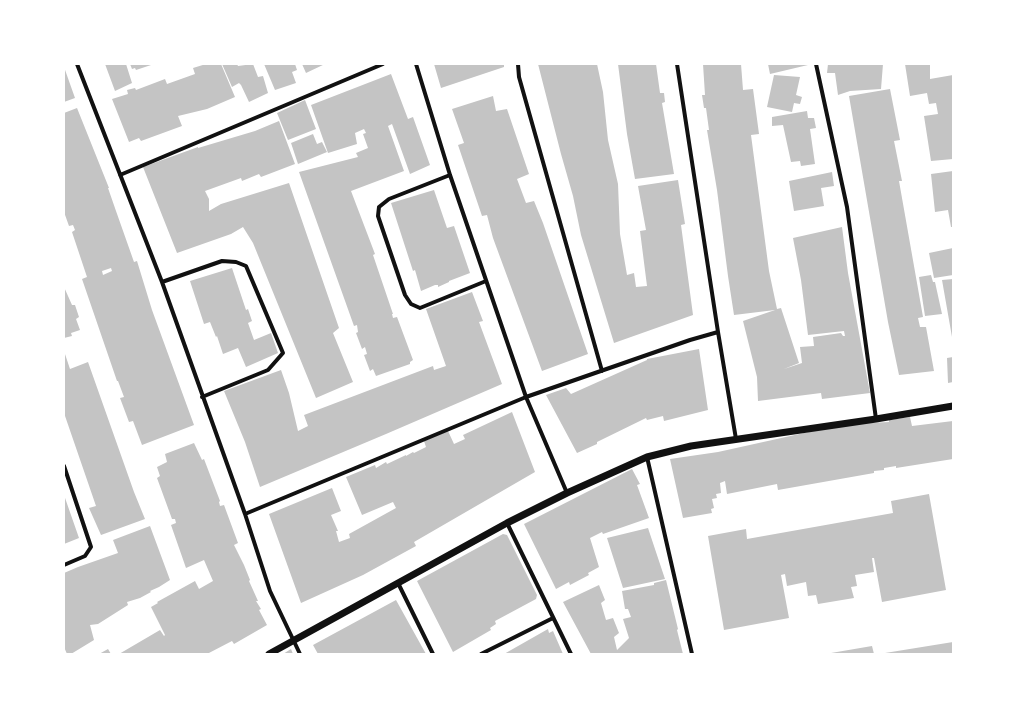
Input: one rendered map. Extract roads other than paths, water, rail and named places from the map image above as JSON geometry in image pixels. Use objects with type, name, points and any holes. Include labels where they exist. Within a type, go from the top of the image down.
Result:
[{"type":"street","points":[[77,64],[162,282],[202,397],[246,514],[270,591],[300,654]]},
{"type":"street","points":[[120,175],[383,64]]},
{"type":"street","points":[[416,64],[450,175],[526,397],[567,493]]},
{"type":"street","points":[[518,64],[519,77],[602,371]]},
{"type":"street","points":[[677,64],[736,439]]},
{"type":"street","points":[[816,64],[847,207],[876,419]]},
{"type":"street","points":[[450,175],[389,199],[379,207],[378,216],[405,295],[411,304],[420,308],[486,281]]},
{"type":"street","points":[[162,282],[222,261],[236,262],[246,266],[284,353],[268,370],[202,397]]},
{"type":"street","points":[[246,514],[526,397],[690,340],[718,332]]},
{"type":"street","points":[[268,654],[507,523],[567,493],[647,457],[691,446],[876,419],[953,406]]},
{"type":"street","points":[[647,457],[692,654]]},
{"type":"street","points":[[64,466],[90,547],[85,556],[64,565]]},
{"type":"street","points":[[507,523],[570,654]]},
{"type":"street","points":[[398,583],[433,654]]},
{"type":"street","points":[[481,654],[553,618]]}]
